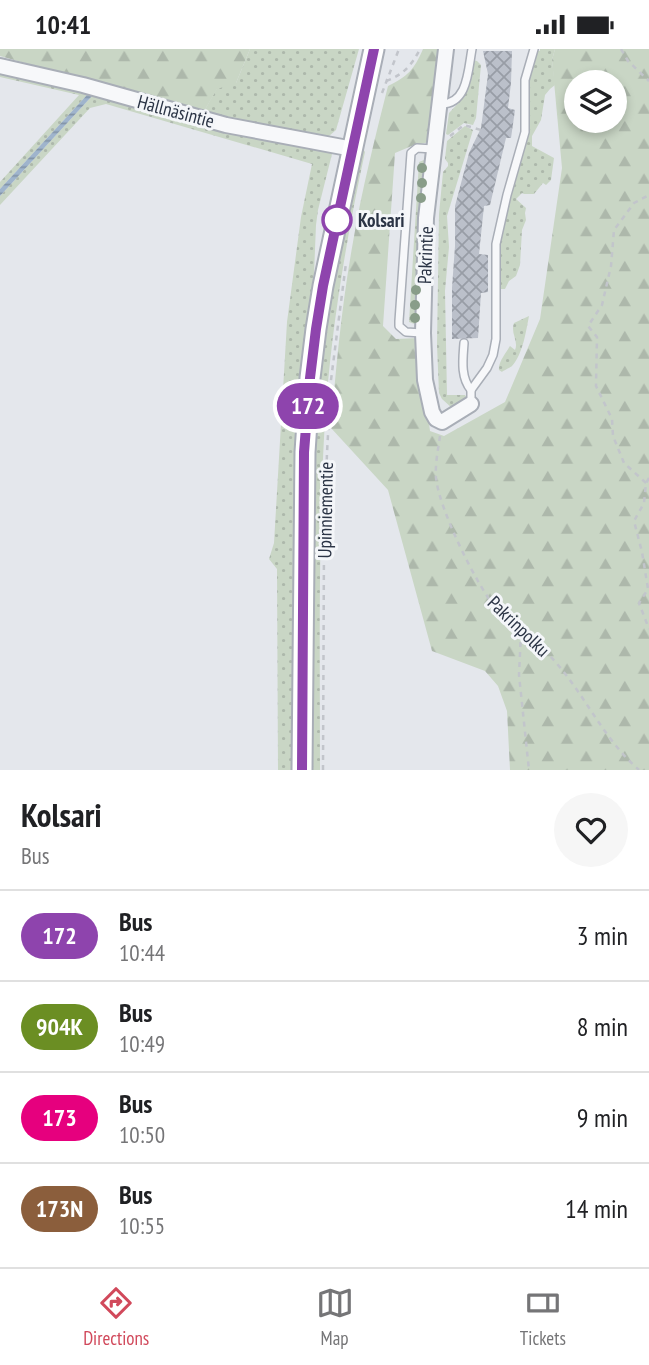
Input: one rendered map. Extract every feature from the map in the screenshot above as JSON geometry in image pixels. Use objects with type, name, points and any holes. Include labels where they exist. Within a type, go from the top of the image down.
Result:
[{"type":"main road","name":"Upinniementie","points":[[302,770],[304,452],[310,378],[323,286],[374,49]]},
{"type":"street","name":"Pakrintie","points":[[442,422],[436,419],[432,412],[427,391],[424,333],[426,218],[446,49]]},
{"type":"street","name":"Hällnäsintie","points":[[0,66],[83,85],[226,125],[353,149]]},
{"type":"street","points":[[442,422],[471,397]]},
{"type":"lane","points":[[439,104],[447,104],[457,99],[464,89],[472,49]]},
{"type":"lane","points":[[471,397],[493,355],[496,339],[496,244],[505,200],[525,132],[526,80],[534,49]]},
{"type":"lane","points":[[424,333],[406,332],[399,325],[399,321],[411,153],[417,148],[433,149]]},
{"type":"lane","points":[[464,343],[463,375],[471,397]]},
{"type":"path","points":[[382,94],[399,49]]},
{"type":"path","points":[[386,81],[407,70],[420,49]]},
{"type":"path","points":[[621,49],[628,61],[649,81]]},
{"type":"path","points":[[450,136],[464,125],[481,129]]},
{"type":"path","points":[[646,483],[624,463],[613,436],[612,419],[596,386],[597,337],[588,326],[602,305],[611,265],[614,230],[634,203],[649,195]]},
{"type":"path","name":"Upinniementie","points":[[323,770],[327,453],[331,380],[346,260]]},
{"type":"path","name":"Pakrinpolku","points":[[442,422],[436,478],[442,504],[485,594],[498,611],[542,647],[559,665],[599,725],[639,770]]},
{"type":"path","points":[[649,478],[646,483],[645,503],[634,521],[648,589],[639,603],[649,629]]},
{"type":"path","points":[[521,632],[519,674],[530,770]]},
{"type":"green space","points":[[0,49],[250,49],[236,83],[217,89],[203,113],[0,56]]},
{"type":"green space","points":[[239,49],[236,83],[250,49],[359,49],[336,130],[329,136],[307,136],[252,126],[203,113]]},
{"type":"green space","points":[[423,49],[441,49],[430,142],[395,153],[383,326],[396,339],[418,338],[430,431],[444,436],[505,402],[540,319],[562,168],[552,60],[555,49],[649,49],[649,770],[510,770],[507,711],[498,686],[485,671],[432,651],[388,490],[331,428],[346,288],[374,144],[388,86],[401,79],[413,67]]},
{"type":"green space","points":[[555,49],[552,60],[555,85],[545,95],[541,120],[532,136],[532,146],[554,158],[551,180],[546,185],[543,183],[534,194],[522,193],[516,199],[526,208],[520,265],[516,276],[509,281],[505,289],[499,289],[501,229],[527,134],[530,116],[528,81],[536,50]]},
{"type":"green space","points":[[472,60],[481,65],[476,118],[473,125],[464,123],[448,135],[449,113],[464,97]]},
{"type":"green space","points":[[0,69],[330,148],[332,154],[316,225],[314,274],[305,333],[295,444],[294,770],[278,770],[277,569],[269,559],[274,543],[287,322],[301,217],[312,164],[106,104],[90,108],[0,205],[0,196],[92,96],[87,95],[0,189],[0,182],[79,95],[0,77]]},
{"type":"green space","points":[[465,126],[473,130],[447,216],[449,247],[445,291],[447,395],[465,395],[467,400],[452,408],[439,393],[439,214],[443,172],[448,166],[445,159],[447,141]]},
{"type":"green space","points":[[362,147],[365,152],[340,285],[325,420],[320,551],[320,770],[312,770],[313,517],[317,418],[334,266]]},
{"type":"green space","points":[[424,160],[417,325],[409,322],[419,162]]},
{"type":"green space","points":[[529,316],[519,355],[512,366],[502,372],[499,367],[503,358],[510,346],[515,350],[516,347],[514,323]]},
{"type":"water","points":[[87,95],[92,96],[0,196],[0,189]]},
{"type":"building","points":[[483,51],[512,51],[508,108],[515,110],[511,138],[506,138],[490,205],[484,206],[479,254],[488,255],[488,292],[481,293],[478,338],[452,339],[455,206],[469,153],[481,128],[488,74]]},
{"type":"bus line","name":"172","points":[[302,770],[304,452],[310,378],[323,286],[374,49]]},
{"type":"place","name":"Kolsari","points":[[337,220]]}]
